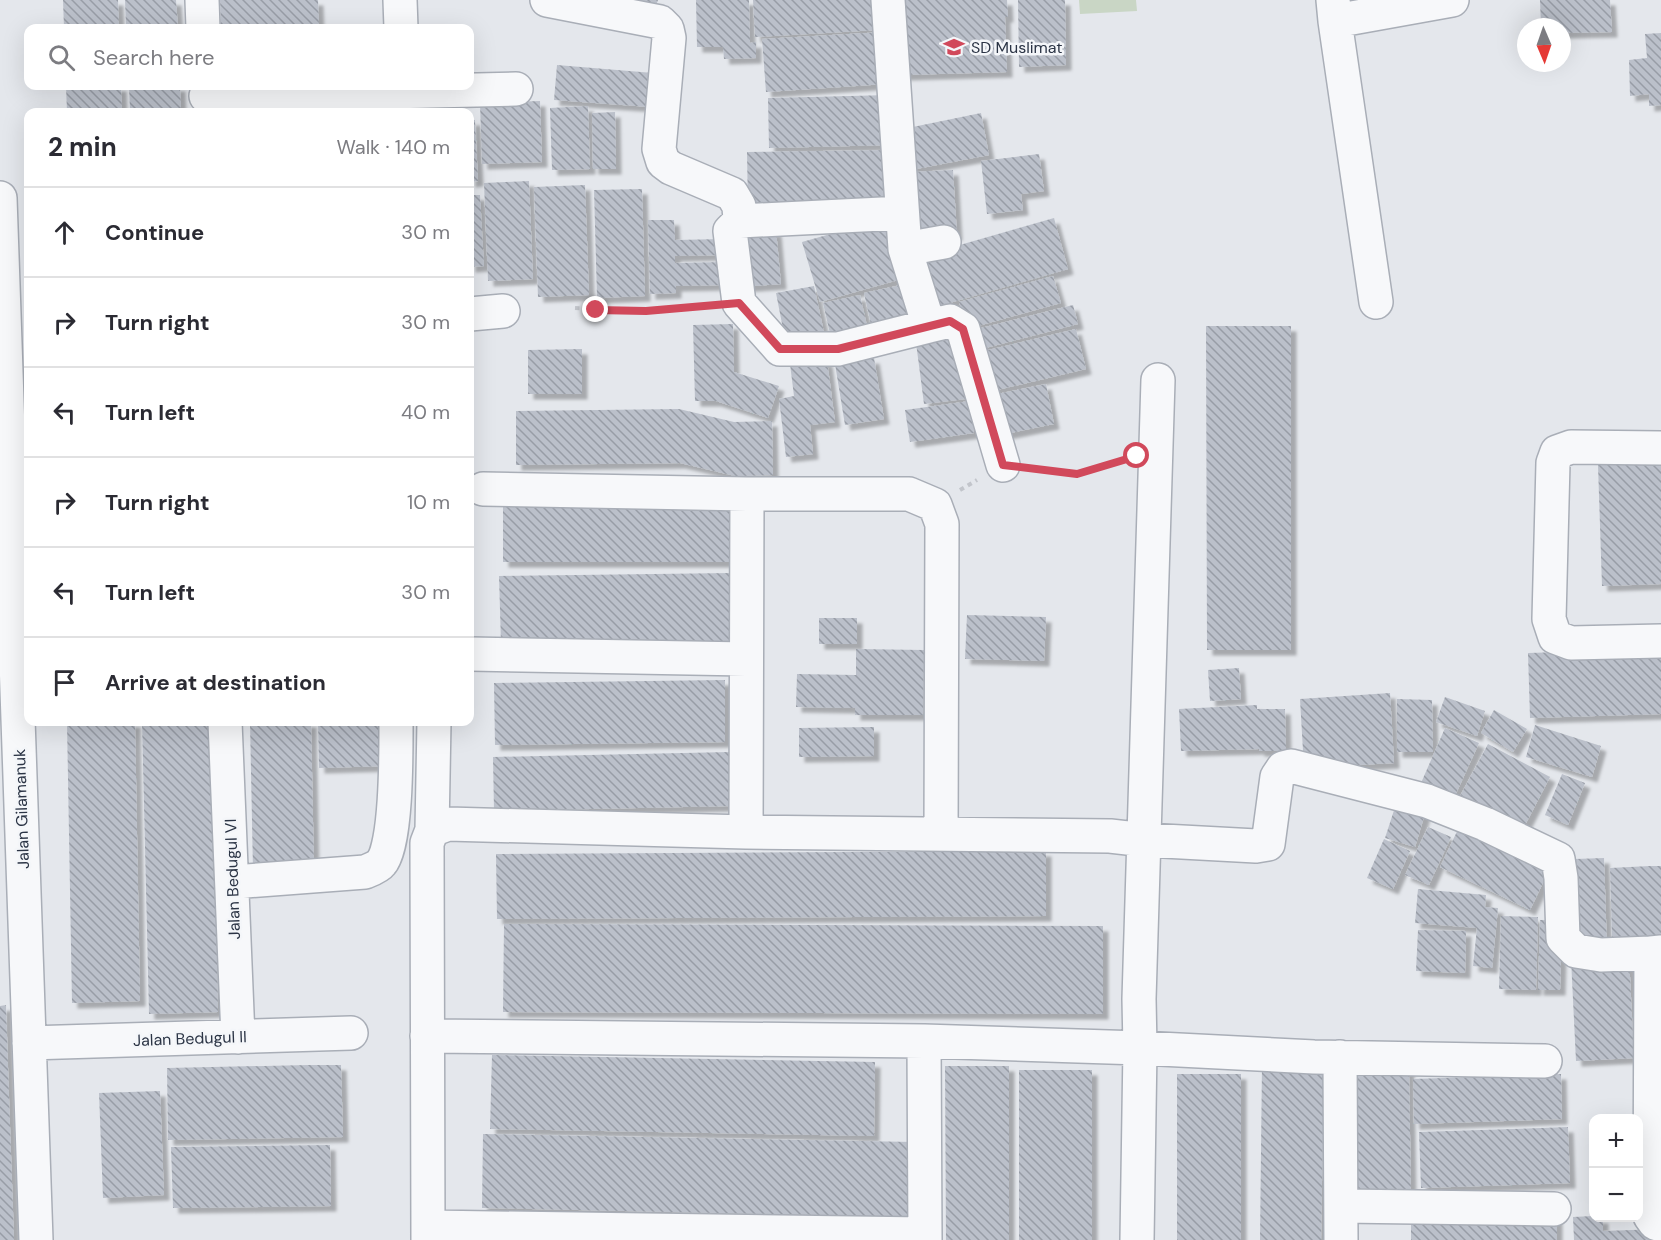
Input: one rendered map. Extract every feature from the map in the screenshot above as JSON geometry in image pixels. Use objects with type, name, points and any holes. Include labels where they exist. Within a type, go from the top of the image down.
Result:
[{"type":"street","points":[[202,0],[204,24]]},
{"type":"street","points":[[400,0],[401,24]]},
{"type":"street","points":[[547,0],[660,22],[667,29],[669,38],[659,149],[663,162],[671,168],[732,194],[739,206],[740,221]]},
{"type":"street","points":[[888,0],[905,249],[928,326]]},
{"type":"street","points":[[1376,302],[1334,11],[1452,0]]},
{"type":"street","points":[[474,89],[516,89]]},
{"type":"street","points":[[206,98],[381,90]]},
{"type":"street","name":"Jalan Gilamanuk","points":[[0,198],[11,343],[12,904],[29,1043],[36,1240]]},
{"type":"street","points":[[902,213],[740,221],[729,231],[739,303],[780,349],[838,349],[950,321],[963,329],[1003,465]]},
{"type":"street","points":[[905,249],[944,242]]},
{"type":"street","points":[[474,314],[502,311]]},
{"type":"street","points":[[1137,1240],[1139,999],[1158,380]]},
{"type":"street","points":[[1661,448],[1571,447],[1557,452],[1553,463],[1549,619],[1556,637],[1571,643],[1661,641]]},
{"type":"street","points":[[483,489],[747,494],[909,494],[935,505],[942,524],[941,834]]},
{"type":"street","points":[[746,832],[747,494]]},
{"type":"street","points":[[474,654],[746,659]]},
{"type":"street","name":"Jalan Bedugul VI","points":[[225,726],[238,1037]]},
{"type":"street","points":[[233,882],[365,872],[380,865],[387,853],[394,796],[396,726]]},
{"type":"street","points":[[434,726],[432,830],[427,843],[428,1233],[925,1237],[924,1041]]},
{"type":"street","points":[[432,830],[448,824],[746,832],[1110,836],[1256,846],[1268,844],[1277,777],[1283,768],[1291,766],[1427,801],[1485,824],[1558,859],[1563,938],[1576,951],[1601,955],[1656,952],[1650,1216],[1655,1223],[1661,1225]]},
{"type":"street","name":"Jalan Bedugul II","points":[[29,1043],[351,1033]]},
{"type":"street","points":[[428,1036],[924,1041],[1340,1057],[1545,1061]]},
{"type":"street","points":[[1340,1057],[1341,1240]]},
{"type":"street","points":[[1342,1206],[1554,1209]]},
{"type":"path","points":[[575,308],[646,311],[739,303]]},
{"type":"path","points":[[935,505],[1003,465],[1077,474],[1156,452]]},
{"type":"green space","points":[[1079,0],[1136,0],[1137,11],[1080,14]]},
{"type":"building","points":[[63,0],[118,0],[119,24],[64,24]]},
{"type":"building","points":[[125,0],[176,0],[178,24],[126,24]]},
{"type":"building","points":[[220,0],[318,0],[319,24],[221,24]]},
{"type":"building","points":[[633,0],[658,0],[655,8]]},
{"type":"building","points":[[696,0],[749,0],[750,43],[756,42],[756,58],[724,59],[723,47],[697,47]]},
{"type":"building","points":[[753,0],[876,0],[878,30],[755,37]]},
{"type":"building","name":"SD Muslimat","points":[[893,0],[1007,0],[1008,17],[1005,17],[1007,72],[903,75]]},
{"type":"building","points":[[1018,0],[1065,0],[1066,65],[1019,67]]},
{"type":"building","points":[[1540,0],[1610,0],[1612,32],[1571,33],[1571,18],[1541,18]]},
{"type":"building","points":[[884,32],[886,84],[766,92],[762,39]]},
{"type":"building","points":[[1661,33],[1661,105],[1649,106],[1649,94],[1630,96],[1629,60],[1647,58],[1645,34]]},
{"type":"building","points":[[557,65],[653,73],[650,107],[554,100]]},
{"type":"building","points":[[66,90],[121,90],[122,108],[67,108]]},
{"type":"building","points":[[129,90],[180,90],[181,108],[130,108]]},
{"type":"building","points":[[890,95],[892,145],[769,148],[768,98]]},
{"type":"building","points":[[540,101],[542,162],[482,164],[480,103]]},
{"type":"building","points":[[588,106],[590,169],[552,170],[550,108]]},
{"type":"building","points":[[615,112],[616,169],[593,169],[592,113]]},
{"type":"building","points":[[981,113],[989,155],[911,170],[903,129]]},
{"type":"building","points":[[474,120],[475,120],[478,181],[474,182]]},
{"type":"building","points":[[894,150],[894,209],[748,211],[747,152]]},
{"type":"building","points":[[1039,154],[1044,191],[1021,194],[1023,210],[987,214],[981,161]]},
{"type":"building","points":[[953,170],[957,235],[915,238],[911,172]]},
{"type":"building","points":[[529,181],[533,279],[488,281],[484,183]]},
{"type":"building","points":[[585,185],[589,295],[538,297],[534,187]]},
{"type":"building","points":[[642,189],[645,296],[597,298],[594,190]]},
{"type":"building","points":[[474,195],[480,195],[484,266],[474,267]]},
{"type":"building","points":[[891,217],[909,277],[820,302],[802,242]]},
{"type":"building","points":[[1054,218],[1068,269],[925,310],[911,259]]},
{"type":"building","points":[[648,220],[674,220],[675,240],[723,239],[723,255],[675,256],[675,263],[725,262],[725,285],[676,286],[676,293],[650,294]]},
{"type":"building","points":[[776,230],[781,284],[739,287],[735,233]]},
{"type":"building","points":[[1053,276],[1061,303],[967,329],[959,302]]},
{"type":"building","points":[[910,283],[919,323],[873,334],[864,293]]},
{"type":"building","points":[[814,286],[825,337],[786,344],[776,293]]},
{"type":"building","points":[[860,295],[870,339],[833,347],[823,303]]},
{"type":"building","points":[[1073,305],[1078,324],[974,351],[969,331]]},
{"type":"building","points":[[733,324],[734,372],[779,386],[768,418],[716,401],[695,401],[693,325]]},
{"type":"building","points":[[1206,326],[1291,326],[1291,650],[1207,650]]},
{"type":"building","points":[[955,329],[965,399],[924,404],[915,335]]},
{"type":"building","points":[[1076,329],[1086,369],[993,391],[984,351]]},
{"type":"building","points":[[582,349],[582,394],[528,394],[528,350]]},
{"type":"building","points":[[874,358],[884,419],[845,425],[835,364]]},
{"type":"building","points":[[827,360],[835,422],[810,425],[813,454],[786,457],[779,399],[794,396],[790,364]]},
{"type":"building","points":[[1046,384],[1054,424],[1005,434],[997,394]]},
{"type":"building","points":[[970,401],[974,433],[910,442],[905,410]]},
{"type":"building","points":[[679,409],[734,422],[772,421],[773,475],[735,476],[680,463],[516,465],[516,411]]},
{"type":"building","points":[[1661,463],[1661,584],[1602,586],[1598,465]]},
{"type":"building","points":[[503,506],[732,506],[732,562],[503,562]]},
{"type":"building","points":[[732,573],[733,641],[501,644],[499,576]]},
{"type":"building","points":[[967,615],[1046,617],[1044,661],[965,659]]},
{"type":"building","points":[[819,618],[857,618],[857,644],[819,644]]},
{"type":"building","points":[[856,649],[924,650],[923,715],[855,715],[855,708],[796,707],[797,674],[856,675]]},
{"type":"building","points":[[1661,649],[1661,714],[1530,718],[1528,653]]},
{"type":"building","points":[[1239,668],[1241,699],[1210,701],[1208,670]]},
{"type":"building","points":[[725,680],[725,742],[495,745],[494,683]]},
{"type":"building","points":[[1390,693],[1394,763],[1304,768],[1300,699]]},
{"type":"building","points":[[1445,697],[1485,711],[1477,736],[1436,722]]},
{"type":"building","points":[[1397,699],[1432,700],[1433,752],[1397,752]]},
{"type":"building","points":[[1257,705],[1257,709],[1285,709],[1286,751],[1259,751],[1259,749],[1181,751],[1179,709]]},
{"type":"building","points":[[1494,710],[1527,729],[1513,752],[1481,733]]},
{"type":"building","points":[[1535,725],[1601,746],[1592,777],[1526,757]]},
{"type":"building","points":[[67,726],[135,726],[140,1001],[72,1003]]},
{"type":"building","points":[[142,726],[212,726],[218,1012],[149,1014]]},
{"type":"building","points":[[250,726],[311,726],[314,870],[253,871]]},
{"type":"building","points":[[318,726],[386,726],[387,766],[319,768]]},
{"type":"building","points":[[874,727],[874,756],[799,757],[799,728]]},
{"type":"building","points":[[1445,728],[1479,743],[1454,798],[1421,783]]},
{"type":"building","points":[[1488,744],[1550,777],[1523,829],[1460,796]]},
{"type":"building","points":[[730,752],[731,806],[494,811],[493,757]]},
{"type":"building","points":[[1562,774],[1585,783],[1568,825],[1545,815]]},
{"type":"building","points":[[1398,798],[1427,807],[1415,847],[1385,838]]},
{"type":"building","points":[[1462,821],[1552,864],[1530,910],[1440,867]]},
{"type":"building","points":[[1428,827],[1451,837],[1429,885],[1405,875]]},
{"type":"building","points":[[1384,839],[1410,851],[1393,889],[1367,878]]},
{"type":"building","points":[[1046,851],[1046,916],[497,919],[496,854]]},
{"type":"building","points":[[1604,858],[1607,949],[1578,950],[1575,859]]},
{"type":"building","points":[[1661,866],[1661,935],[1612,937],[1610,868]]},
{"type":"building","points":[[1418,889],[1486,895],[1485,907],[1498,908],[1492,968],[1473,966],[1477,928],[1415,923]]},
{"type":"building","points":[[1501,916],[1538,917],[1536,990],[1499,989]]},
{"type":"building","points":[[1540,920],[1562,920],[1560,990],[1538,990]]},
{"type":"building","points":[[504,924],[1103,926],[1103,1014],[503,1012]]},
{"type":"building","points":[[1418,930],[1466,931],[1465,973],[1416,971]]},
{"type":"building","points":[[1629,956],[1634,1058],[1576,1061],[1571,959]]},
{"type":"building","points":[[6,1005],[14,1240],[0,1240],[0,1006]]},
{"type":"building","points":[[492,1055],[875,1062],[874,1136],[490,1129]]},
{"type":"building","points":[[1262,1064],[1324,1065],[1321,1240],[1260,1240]]},
{"type":"building","points":[[341,1065],[343,1137],[168,1140],[167,1068]]},
{"type":"building","points":[[945,1066],[1009,1066],[1009,1240],[946,1240]]},
{"type":"building","points":[[1409,1068],[1411,1199],[1355,1200],[1353,1069]]},
{"type":"building","points":[[1019,1070],[1092,1070],[1092,1240],[1019,1240]]},
{"type":"building","points":[[1177,1074],[1241,1074],[1241,1240],[1177,1240]]},
{"type":"building","points":[[1561,1074],[1562,1119],[1414,1124],[1413,1079]]},
{"type":"building","points":[[160,1091],[164,1195],[103,1198],[99,1093]]},
{"type":"building","points":[[1568,1127],[1570,1183],[1421,1188],[1419,1132]]},
{"type":"building","points":[[483,1134],[914,1142],[912,1217],[482,1208]]},
{"type":"building","points":[[330,1145],[331,1206],[173,1208],[171,1147]]},
{"type":"building","points":[[1589,1216],[1589,1222],[1603,1222],[1603,1231],[1661,1229],[1661,1240],[1574,1240],[1573,1217]]},
{"type":"building","points":[[1411,1217],[1557,1217],[1557,1240],[1411,1240]]},
{"type":"place","name":"SD Muslimat","points":[[954,47]]},
{"type":"route","points":[[596,310],[646,311],[739,303],[780,349],[838,349],[950,321],[963,329],[1003,465],[1077,474],[1137,456]]}]
